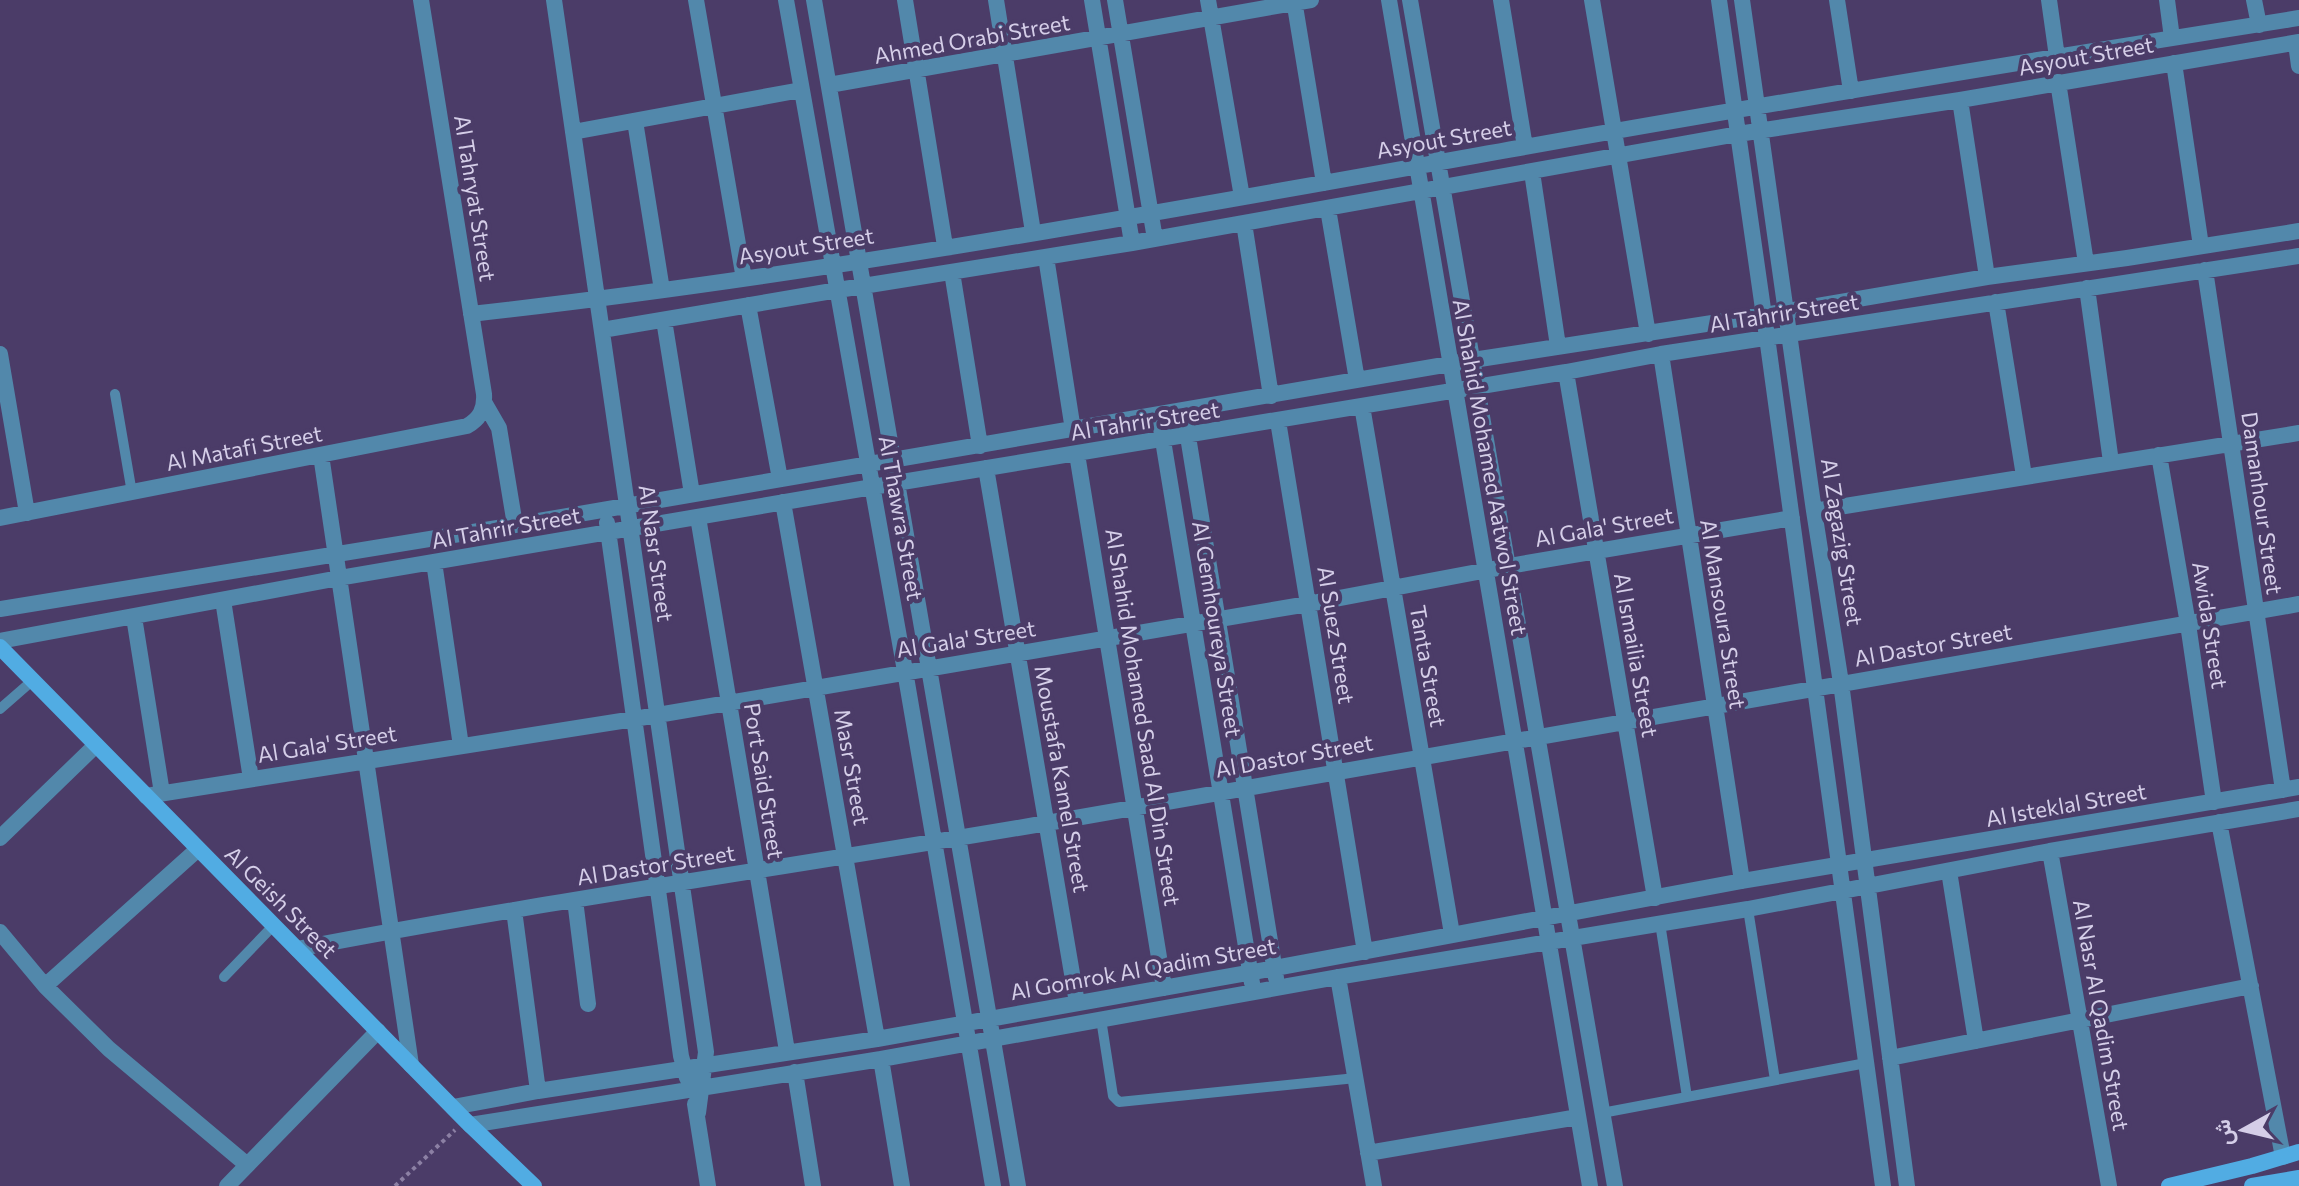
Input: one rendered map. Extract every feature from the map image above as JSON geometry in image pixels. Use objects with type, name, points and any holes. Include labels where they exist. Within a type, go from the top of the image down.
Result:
[{"type":"main road","name":"Al Geish Street","points":[[0,644],[96,745],[154,794],[198,849],[534,1186]]},
{"type":"main road","points":[[2169,1186],[2291,1154]]},
{"type":"main road","points":[[2252,1186],[2299,1178]]},
{"type":"street","name":"Al Tahryat Street","points":[[421,0],[484,402],[499,428],[515,525]]},
{"type":"street","name":"Al Nasr Street","points":[[554,0],[706,1052],[705,1066],[696,1088]]},
{"type":"street","points":[[696,0],[744,279]]},
{"type":"street","name":"Al Thawra Street","points":[[786,0],[993,1186]]},
{"type":"street","name":"Al Thawra Street","points":[[814,0],[1018,1186]]},
{"type":"street","points":[[905,0],[945,246]]},
{"type":"street","points":[[996,0],[1033,232]]},
{"type":"street","points":[[1092,0],[1132,243]]},
{"type":"street","points":[[1115,0],[1155,239]]},
{"type":"street","points":[[1208,0],[1242,197]]},
{"type":"street","name":"Al Shahid Mohamed Aatwol Street","points":[[1389,0],[1590,1186]]},
{"type":"street","name":"Al Shahid Mohamed Aatwol Street","points":[[1410,0],[1615,1186]]},
{"type":"street","points":[[1501,0],[1525,147]]},
{"type":"street","points":[[1592,0],[1648,334]]},
{"type":"street","name":"Al Zagazig Street","points":[[1719,0],[1883,1186]]},
{"type":"street","name":"Al Zagazig Street","points":[[1742,0],[1841,683],[1907,1186]]},
{"type":"street","points":[[1837,0],[1851,91]]},
{"type":"street","points":[[2049,0],[2057,57]]},
{"type":"street","points":[[2167,0],[2180,62],[2201,246]]},
{"type":"street","points":[[2254,0],[2259,25]]},
{"type":"street","points":[[1300,1],[1324,183]]},
{"type":"street","name":"Ahmed Orabi Street","points":[[829,85],[1300,1]]},
{"type":"street","name":"Asyout Street","points":[[471,314],[744,279],[1128,217],[1757,106],[2299,18]]},
{"type":"street","name":"Asyout Street","points":[[602,330],[1132,243],[1738,134],[1960,100],[2297,42]]},
{"type":"street","points":[[2297,42],[2299,66]]},
{"type":"street","points":[[2058,82],[2086,263]]},
{"type":"street","points":[[573,132],[801,90]]},
{"type":"street","points":[[1960,100],[1987,277]]},
{"type":"street","points":[[635,121],[662,290]]},
{"type":"street","points":[[1532,172],[1558,346]]},
{"type":"street","points":[[1328,209],[1357,380]]},
{"type":"street","points":[[1244,223],[1271,396]]},
{"type":"street","name":"Al Tahrir Street","points":[[0,609],[335,556],[1558,346],[2299,231]]},
{"type":"street","points":[[2224,243],[2228,266]]},
{"type":"street","points":[[1046,257],[1073,430]]},
{"type":"street","name":"Al Tahrir Street","points":[[0,644],[339,578],[1661,354],[2228,266],[2298,260]]},
{"type":"street","name":"Damanhour Street","points":[[2205,270],[2256,611],[2291,789]]},
{"type":"street","points":[[952,272],[980,446]]},
{"type":"street","points":[[2087,288],[2111,462]]},
{"type":"street","points":[[1996,302],[2024,476]]},
{"type":"street","points":[[748,305],[780,479]]},
{"type":"street","points":[[664,320],[692,494]]},
{"type":"street","points":[[0,354],[27,513]]},
{"type":"street","name":"Al Mansoura Street","points":[[1661,354],[1742,881]]},
{"type":"street","name":"Al Ismailia Street","points":[[1566,372],[1655,898]]},
{"type":"street","name":"Al Matafi Street","points":[[0,518],[467,426],[479,417],[484,402]]},
{"type":"street","name":"Tanta Street","points":[[1362,406],[1452,934]]},
{"type":"street","name":"Al Gemhoureya Street","points":[[1184,412],[1278,988]]},
{"type":"street","name":"Al Gemhoureya Street","points":[[1159,416],[1254,992]]},
{"type":"street","name":"Al Suez Street","points":[[1278,421],[1365,952]]},
{"type":"street","points":[[1814,511],[2299,433]]},
{"type":"street","name":"Al Shahid Mohamed Saad Al Din Street","points":[[1077,454],[1164,988]]},
{"type":"street","points":[[321,455],[411,1065]]},
{"type":"street","name":"Awida Street","points":[[2159,455],[2214,802]]},
{"type":"street","name":"Moustafa Kamel Street","points":[[986,468],[1077,1003]]},
{"type":"street","name":"Masr Street","points":[[783,502],[877,1039]]},
{"type":"street","name":"Al Nasr Street","points":[[605,510],[685,1069],[696,1088],[708,1186]]},
{"type":"street","name":"Port Said Street","points":[[698,517],[787,1051]]},
{"type":"street","name":"Al Gala' Street","points":[[154,794],[634,719],[1792,518]]},
{"type":"street","points":[[434,562],[461,746]]},
{"type":"street","points":[[223,600],[251,779]]},
{"type":"street","name":"Al Dastor Street","points":[[297,949],[658,886],[934,843],[2299,604]]},
{"type":"street","points":[[134,617],[154,794]]},
{"type":"street","points":[[0,838],[96,745]]},
{"type":"street","name":"Al Isteklal Street","points":[[1839,865],[2291,789]]},
{"type":"street","name":"Al Isteklal Street","points":[[1843,892],[2050,851],[2299,809]]},
{"type":"street","points":[[2219,822],[2251,986],[2291,1154]]},
{"type":"street","points":[[45,986],[198,849]]},
{"type":"street","name":"Al Nasr Al Qadim Street","points":[[2050,851],[2109,1186]]},
{"type":"street","name":"Al Gomrok Al Qadim Street","points":[[453,1107],[787,1051],[877,1039],[1839,865]]},
{"type":"street","points":[[1949,871],[1976,1041]]},
{"type":"street","name":"Al Gomrok Al Qadim Street","points":[[468,1123],[881,1059],[1338,977],[1843,892]]},
{"type":"street","points":[[575,900],[588,1004]]},
{"type":"street","points":[[514,910],[538,1091]]},
{"type":"street","points":[[0,932],[45,986],[109,1049],[246,1164]]},
{"type":"street","points":[[1338,977],[1374,1186]]},
{"type":"street","points":[[1890,1058],[2251,986]]},
{"type":"street","points":[[227,1186],[378,1031]]},
{"type":"street","points":[[881,1059],[902,1186]]},
{"type":"street","points":[[795,1072],[813,1186]]},
{"type":"street","points":[[1368,1153],[1578,1117]]},
{"type":"lane","points":[[115,394],[132,493]]},
{"type":"lane","points":[[0,709],[32,681]]},
{"type":"lane","points":[[1748,909],[1775,1080]]},
{"type":"lane","points":[[1660,923],[1687,1097]]},
{"type":"lane","points":[[224,977],[274,925]]},
{"type":"lane","points":[[1101,1019],[1113,1096],[1119,1102],[1356,1078]]},
{"type":"lane","points":[[1602,1113],[1866,1063]]},
{"type":"path","points":[[395,1186],[468,1123]]}]
